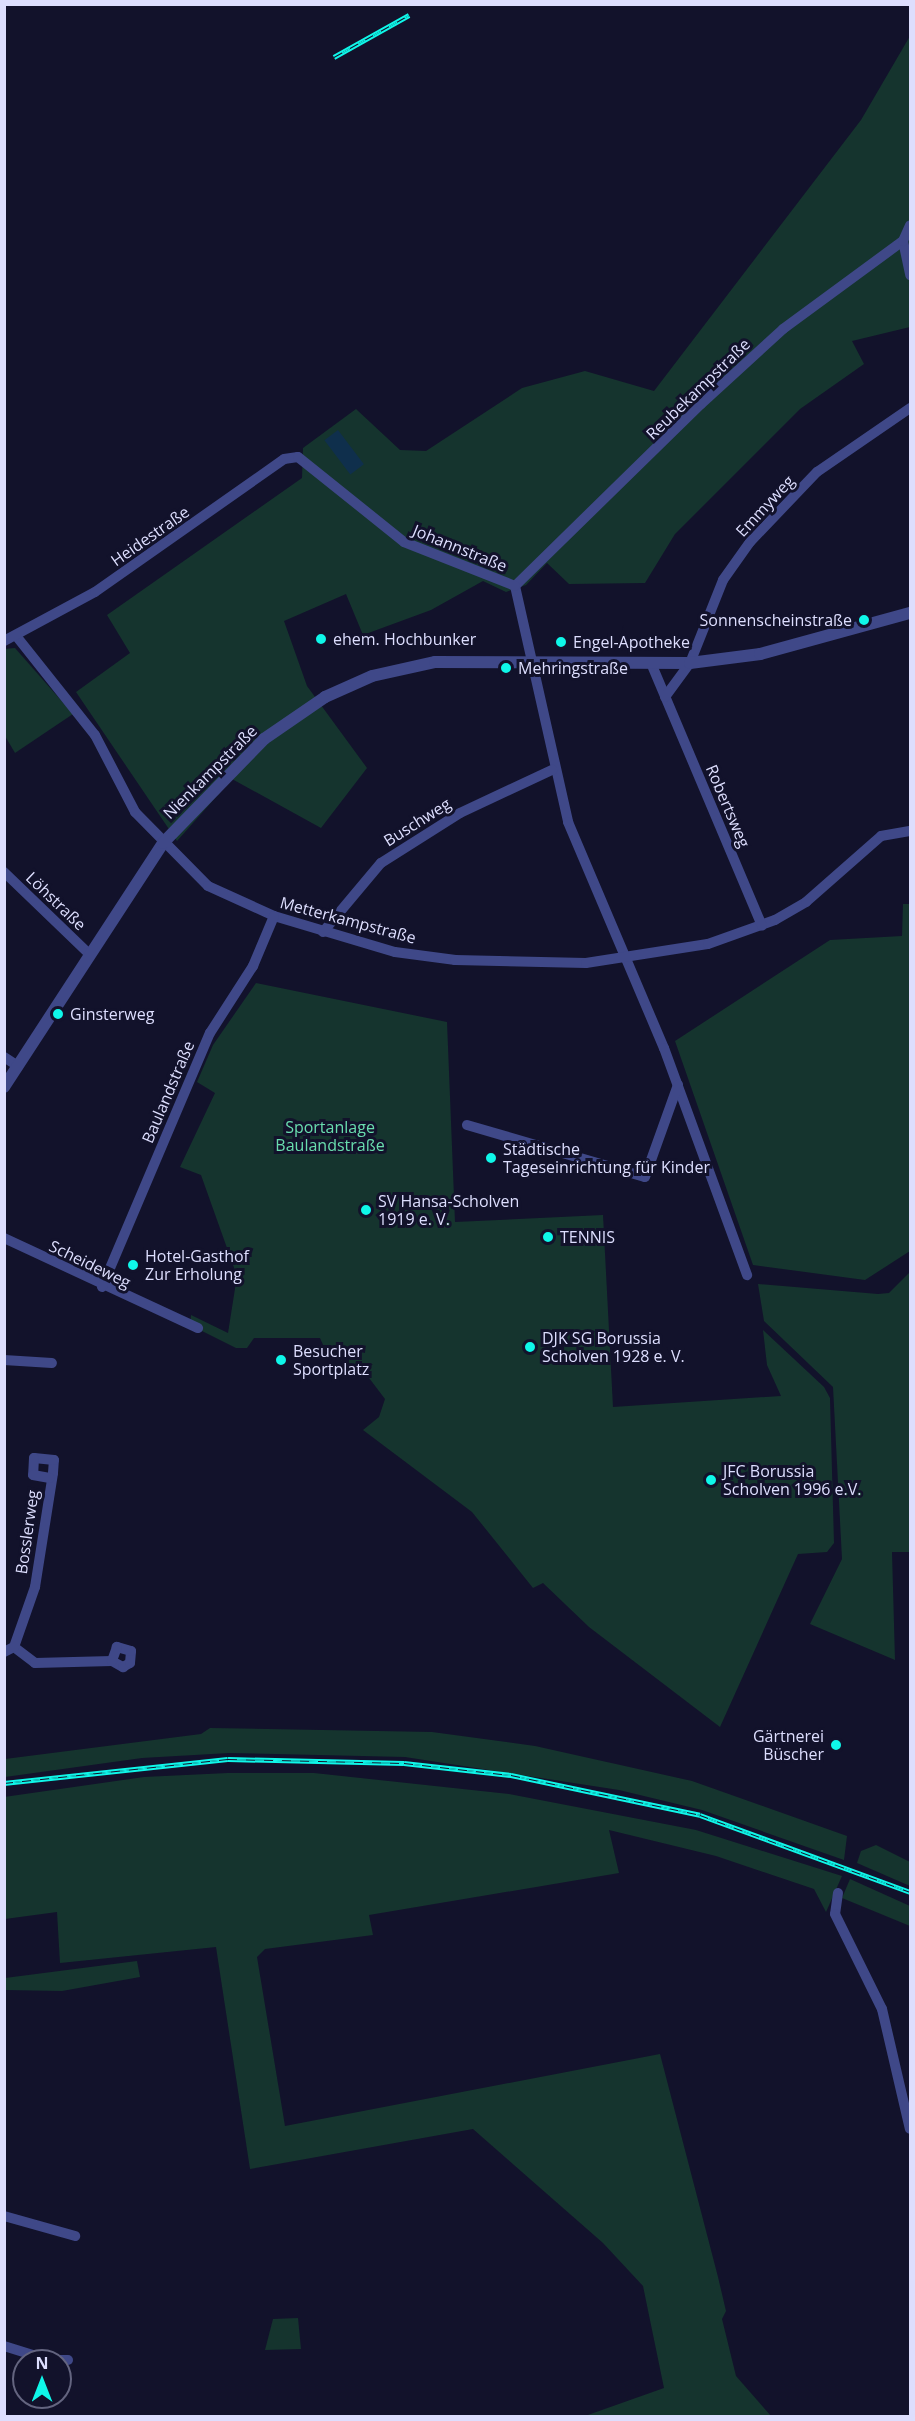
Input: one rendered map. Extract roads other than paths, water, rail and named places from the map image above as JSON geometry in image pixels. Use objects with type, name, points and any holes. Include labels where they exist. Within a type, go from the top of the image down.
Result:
[{"type":"street","points":[[910,225],[903,241],[910,276]]},
{"type":"street","name":"Reubekampstraße","points":[[514,586],[783,329],[903,241]]},
{"type":"street","name":"Emmyweg","points":[[690,663],[723,580],[750,542],[817,472],[910,408]]},
{"type":"street","name":"Heidestraße","points":[[4,641],[16,637],[95,592],[284,459],[309,463]]},
{"type":"street","name":"Johannstraße","points":[[309,463],[404,542],[514,586],[528,662]]},
{"type":"street","name":"Nienkampstraße","points":[[4,1087],[87,952],[163,843],[264,740],[325,697],[372,676],[435,662],[690,663],[822,641],[910,613]]},
{"type":"street","name":"Metterkampstraße","points":[[16,637],[95,735],[135,812],[163,843],[208,886],[274,916],[323,932],[455,960],[623,959],[708,944],[762,926],[806,902],[881,836],[910,831]]},
{"type":"street","points":[[528,662],[552,770],[585,870],[678,1085],[747,1275]]},
{"type":"street","name":"Robertsweg","points":[[651,663],[762,926]]},
{"type":"street","points":[[665,697],[690,663]]},
{"type":"street","name":"Buschweg","points":[[323,932],[381,863],[460,813],[552,770]]},
{"type":"street","name":"Löhstraße","points":[[4,872],[87,952]]},
{"type":"street","name":"Baulandstraße","points":[[102,1287],[210,1033],[254,966],[274,916]]},
{"type":"street","points":[[4,1057],[18,1066]]},
{"type":"street","points":[[467,1125],[645,1177],[678,1085]]},
{"type":"street","name":"Scheideweg","points":[[4,1239],[102,1287],[198,1328]]},
{"type":"street","points":[[4,1360],[52,1363]]},
{"type":"street","name":"Bosslerweg","points":[[9,1650],[35,1587],[50,1478]]},
{"type":"street","points":[[9,1650],[35,1663],[112,1661]]},
{"type":"street","points":[[838,1893],[835,1914],[882,2009],[907,2086],[910,2129]]},
{"type":"street","points":[[4,2216],[75,2236]]},
{"type":"water","points":[[338,430],[364,464],[350,475],[324,440]]},
{"type":"railway","points":[[334,57],[409,15]]},
{"type":"railway","points":[[4,1783],[228,1759],[404,1763],[511,1775],[700,1815],[910,1892]]},
{"type":"place","name":"Sonnenscheinstraße","points":[[864,620]]},
{"type":"place","name":"ehem. Hochbunker","points":[[321,639]]},
{"type":"place","name":"Engel-Apotheke","points":[[561,642]]},
{"type":"place","name":"Mehringstraße","points":[[506,668]]},
{"type":"place","name":"Ginsterweg","points":[[58,1014]]},
{"type":"place","name":"Städtische Tageseinrichtung für Kinder","points":[[491,1158]]},
{"type":"place","name":"SV Hansa-Scholven 1919 e. V.","points":[[366,1210]]},
{"type":"place","name":"TENNIS","points":[[548,1237]]},
{"type":"place","name":"Hotel-Gasthof Zur Erholung","points":[[133,1265]]},
{"type":"place","name":"DJK SG Borussia Scholven 1928 e. V.","points":[[530,1347]]},
{"type":"place","name":"Besucher Sportplatz","points":[[281,1360]]},
{"type":"place","name":"JFC Borussia Scholven 1996 e.V.","points":[[711,1480]]},
{"type":"place","name":"Gärtnerei Büscher","points":[[836,1745]]},
{"type":"park label","name":"Sportanlage Baulandstraße","points":[[330,1136]]}]
